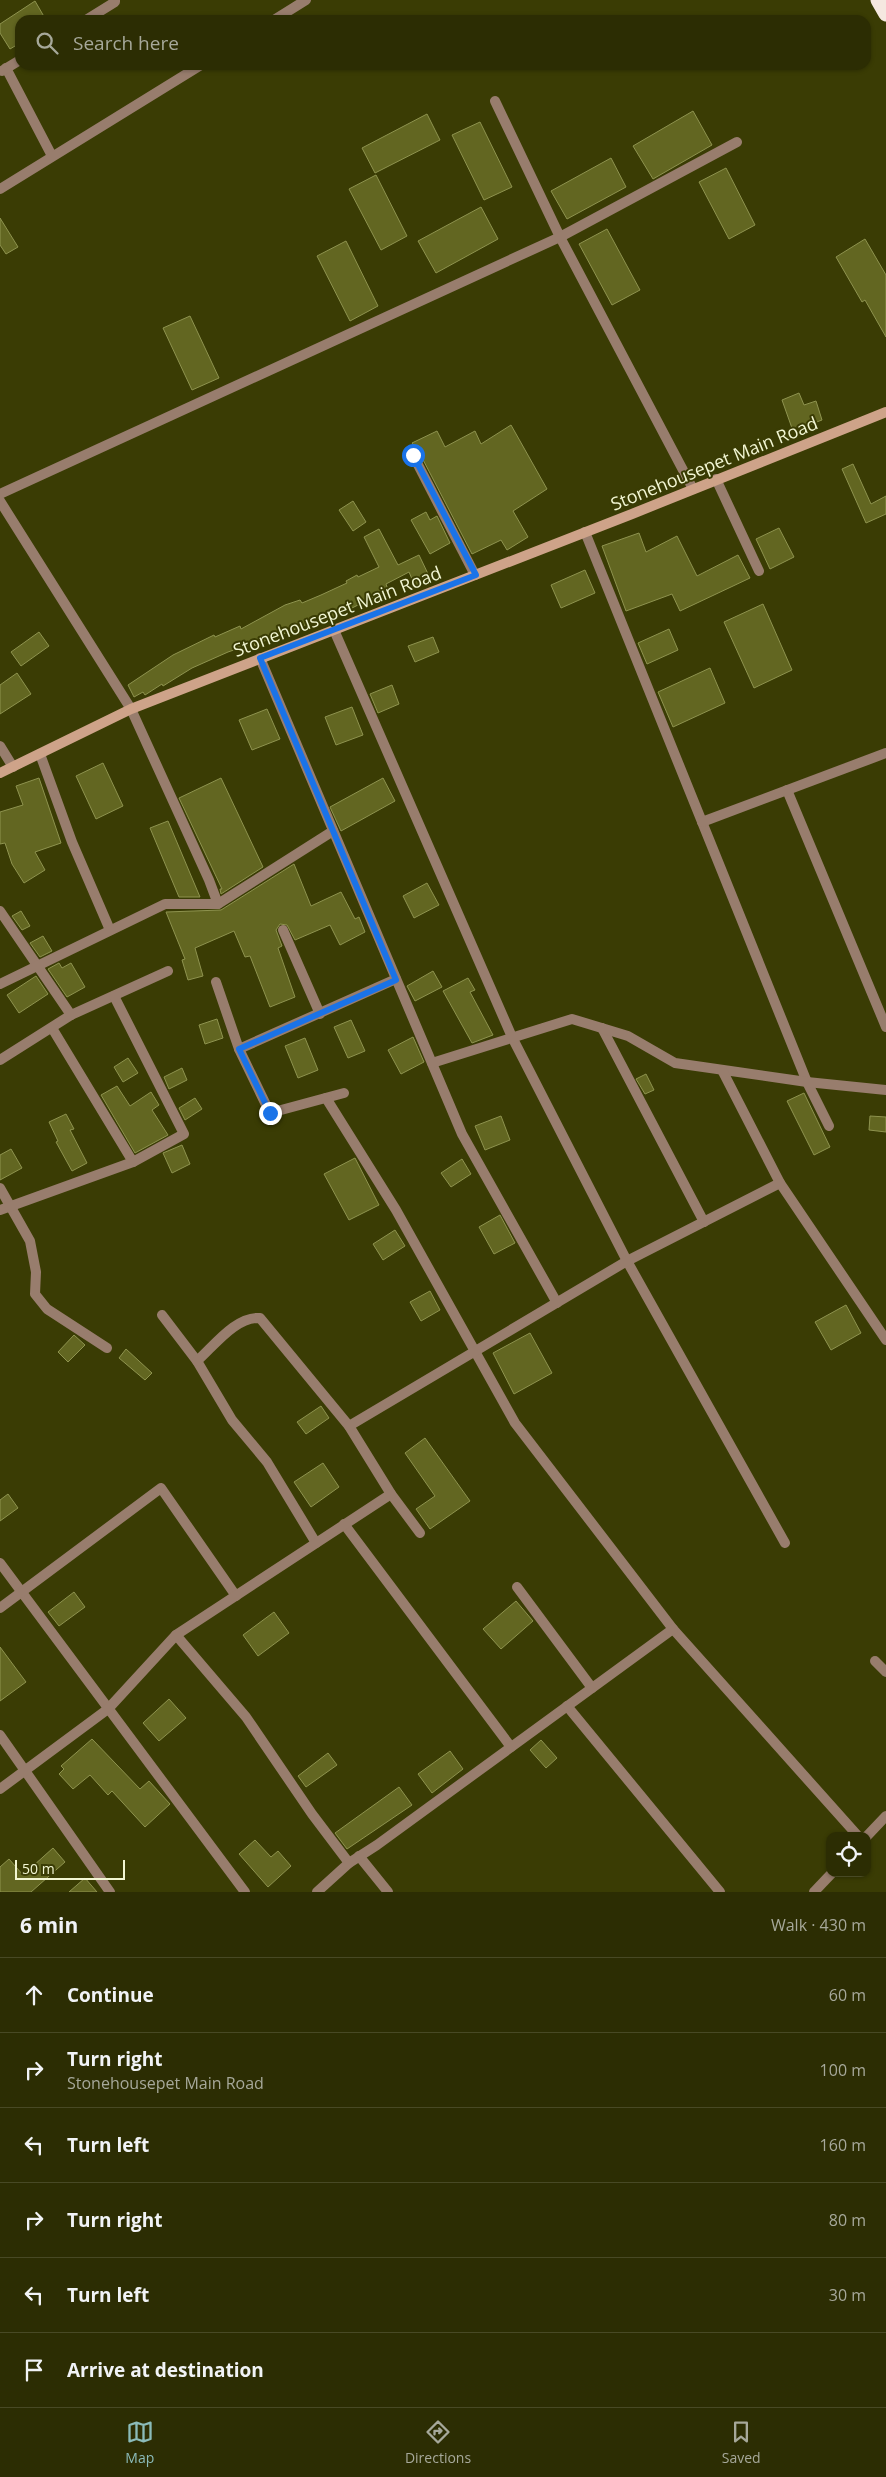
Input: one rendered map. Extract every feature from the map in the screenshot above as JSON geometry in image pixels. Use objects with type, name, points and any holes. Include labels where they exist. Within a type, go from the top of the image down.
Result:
[{"type":"highway","points":[[878,0],[886,14]]},
{"type":"main road","name":"Stonehousepet Main Road","points":[[0,773],[130,709],[476,575],[886,412]]},
{"type":"street","points":[[94,15],[115,2],[115,0]]},
{"type":"street","points":[[282,15],[306,0]]},
{"type":"street","points":[[15,63],[3,70],[52,156]]},
{"type":"street","points":[[0,189],[193,70]]},
{"type":"street","points":[[495,101],[560,237],[693,489]]},
{"type":"street","points":[[0,494],[560,237],[737,142]]},
{"type":"street","points":[[413,455],[476,575]]},
{"type":"street","points":[[716,480],[759,571]]},
{"type":"street","points":[[0,500],[130,709],[209,880],[218,904]]},
{"type":"street","points":[[585,532],[807,1082],[830,1126]]},
{"type":"street","points":[[334,630],[512,1037],[628,1261],[785,1543]]},
{"type":"street","points":[[260,658],[462,1134],[557,1303]]},
{"type":"street","points":[[0,746],[13,767]]},
{"type":"street","points":[[40,754],[72,842],[110,930]]},
{"type":"street","points":[[702,822],[885,756]]},
{"type":"street","points":[[787,790],[886,1027]]},
{"type":"street","points":[[0,984],[165,904],[218,904],[333,831]]},
{"type":"street","points":[[0,911],[71,1015]]},
{"type":"street","points":[[283,930],[320,1014]]},
{"type":"street","points":[[0,1060],[71,1015],[168,971]]},
{"type":"street","points":[[239,1049],[396,980]]},
{"type":"street","points":[[216,982],[239,1049],[270,1113],[344,1093]]},
{"type":"street","points":[[0,1210],[133,1162],[184,1134],[114,996]]},
{"type":"street","points":[[432,1064],[572,1019],[628,1036],[675,1064],[807,1082],[886,1090]]},
{"type":"street","points":[[52,1028],[133,1162]]},
{"type":"street","points":[[602,1028],[704,1222]]},
{"type":"street","points":[[722,1070],[780,1183],[886,1340]]},
{"type":"street","points":[[326,1098],[396,1210],[515,1423],[673,1629],[854,1832]]},
{"type":"street","points":[[349,1426],[628,1261],[780,1183]]},
{"type":"street","points":[[0,1188],[12,1206],[30,1241],[36,1272],[35,1294],[47,1309],[107,1348]]},
{"type":"street","points":[[162,1315],[197,1361],[232,1420],[267,1462],[316,1543]]},
{"type":"street","points":[[197,1361],[241,1321],[260,1318],[349,1426],[391,1494],[420,1533]]},
{"type":"street","points":[[0,1608],[160,1488],[236,1596]]},
{"type":"street","points":[[0,1789],[108,1709],[176,1635],[391,1494]]},
{"type":"street","points":[[344,1524],[511,1747]]},
{"type":"street","points":[[0,1563],[245,1892]]},
{"type":"street","points":[[517,1587],[592,1688]]},
{"type":"street","points":[[317,1892],[349,1862],[673,1629]]},
{"type":"street","points":[[176,1635],[246,1717],[312,1814],[349,1862]]},
{"type":"street","points":[[875,1661],[886,1672]]},
{"type":"street","points":[[567,1706],[720,1892]]},
{"type":"street","points":[[0,1735],[24,1772],[110,1892]]},
{"type":"street","points":[[871,1832],[886,1816]]},
{"type":"street","points":[[359,1856],[388,1892]]},
{"type":"street","points":[[814,1892],[828,1877]]},
{"type":"building","points":[[35,1],[43,15],[15,15],[15,46],[10,49],[0,33],[0,24]]},
{"type":"building","points":[[693,111],[712,145],[653,179],[633,146]]},
{"type":"building","points":[[427,114],[440,140],[375,173],[362,148]]},
{"type":"building","points":[[480,122],[512,187],[484,200],[452,135]]},
{"type":"building","points":[[611,158],[626,187],[567,219],[551,191]]},
{"type":"building","points":[[726,168],[755,225],[729,239],[699,182]]},
{"type":"building","points":[[376,175],[407,236],[381,250],[349,189]]},
{"type":"building","points":[[481,207],[498,239],[436,273],[418,241]]},
{"type":"building","points":[[0,218],[18,247],[6,254],[0,245]]},
{"type":"building","points":[[607,229],[640,290],[612,305],[579,244]]},
{"type":"building","points":[[865,239],[886,275],[886,337],[865,300],[862,302],[836,257]]},
{"type":"building","points":[[346,241],[378,306],[350,321],[317,256]]},
{"type":"building","points":[[190,316],[219,378],[192,390],[163,328]]},
{"type":"building","points":[[799,393],[804,405],[816,401],[822,420],[793,431],[782,400]]},
{"type":"building","points":[[511,425],[547,489],[513,511],[528,537],[507,550],[501,540],[472,554],[419,452],[412,443],[437,431],[445,447],[475,431],[481,444]]},
{"type":"building","points":[[853,464],[871,504],[886,496],[886,514],[866,523],[842,469]]},
{"type":"building","points":[[353,501],[366,522],[353,531],[339,510]]},
{"type":"building","points":[[426,512],[430,520],[437,516],[450,543],[430,554],[411,520]]},
{"type":"building","points":[[779,528],[794,557],[770,569],[756,539]]},
{"type":"building","points":[[379,529],[398,565],[419,555],[430,578],[415,586],[409,572],[386,584],[388,590],[317,625],[315,621],[283,634],[282,632],[255,646],[254,643],[228,652],[192,668],[145,695],[143,692],[134,697],[128,685],[173,655],[214,635],[215,637],[240,626],[241,629],[285,605],[300,600],[302,603],[321,595],[347,583],[346,581],[357,575],[358,577],[379,567],[364,537]]},
{"type":"building","points":[[639,533],[646,552],[677,536],[697,576],[738,555],[750,578],[680,611],[672,594],[626,611],[602,546]]},
{"type":"building","points":[[585,570],[595,593],[561,608],[551,585]]},
{"type":"building","points":[[763,604],[792,670],[754,688],[724,622]]},
{"type":"building","points":[[669,629],[678,650],[647,664],[638,643]]},
{"type":"building","points":[[39,632],[49,646],[21,666],[11,652]]},
{"type":"building","points":[[433,637],[439,652],[415,662],[408,646]]},
{"type":"building","points":[[710,668],[725,703],[673,727],[658,692]]},
{"type":"building","points":[[17,673],[31,694],[0,714],[0,685]]},
{"type":"building","points":[[392,685],[399,704],[378,713],[370,694]]},
{"type":"building","points":[[352,707],[363,735],[336,745],[325,717]]},
{"type":"building","points":[[267,709],[280,739],[252,750],[239,720]]},
{"type":"building","points":[[103,763],[123,806],[96,819],[76,776]]},
{"type":"building","points":[[39,778],[61,843],[35,852],[45,870],[24,883],[12,864],[5,843],[0,844],[0,812],[23,805],[16,786]]},
{"type":"building","points":[[221,778],[263,867],[221,894],[220,889],[222,889],[179,798]]},
{"type":"building","points":[[383,778],[395,801],[341,831],[330,807]]},
{"type":"building","points":[[168,821],[200,897],[179,897],[150,828]]},
{"type":"building","points":[[294,864],[311,906],[341,892],[355,919],[359,917],[365,932],[340,945],[330,925],[295,940],[287,925],[280,924],[276,930],[282,946],[278,948],[295,997],[270,1007],[250,956],[245,957],[234,931],[195,948],[203,976],[188,980],[182,960],[185,959],[166,912],[221,910]]},
{"type":"building","points":[[427,883],[439,905],[414,918],[403,896]]},
{"type":"building","points":[[21,911],[30,926],[22,930],[12,916]]},
{"type":"building","points":[[43,936],[52,951],[40,957],[30,943]]},
{"type":"building","points":[[59,963],[62,968],[71,963],[85,987],[67,997],[48,969]]},
{"type":"building","points":[[433,971],[442,987],[415,1001],[407,986]]},
{"type":"building","points":[[36,976],[48,994],[19,1013],[7,995]]},
{"type":"building","points":[[468,978],[475,990],[470,992],[493,1035],[472,1043],[443,991]]},
{"type":"building","points":[[217,1019],[223,1038],[205,1044],[199,1025]]},
{"type":"building","points":[[351,1020],[365,1051],[348,1058],[334,1027]]},
{"type":"building","points":[[413,1037],[424,1062],[401,1074],[388,1050]]},
{"type":"building","points":[[305,1038],[318,1070],[298,1078],[285,1046]]},
{"type":"building","points":[[128,1058],[138,1073],[123,1082],[114,1067]]},
{"type":"building","points":[[182,1068],[187,1080],[169,1089],[164,1077]]},
{"type":"building","points":[[646,1074],[654,1090],[645,1094],[636,1079]]},
{"type":"building","points":[[117,1086],[130,1106],[151,1092],[159,1105],[152,1110],[168,1135],[135,1153],[101,1095]]},
{"type":"building","points":[[804,1093],[830,1147],[814,1155],[787,1101]]},
{"type":"building","points":[[195,1098],[202,1109],[185,1120],[179,1108]]},
{"type":"building","points":[[66,1114],[74,1129],[70,1130],[87,1163],[72,1171],[56,1142],[58,1141],[49,1122]]},
{"type":"building","points":[[501,1116],[510,1140],[485,1150],[475,1126]]},
{"type":"building","points":[[870,1116],[886,1117],[886,1132],[869,1130]]},
{"type":"building","points":[[182,1145],[190,1164],[172,1173],[163,1153]]},
{"type":"building","points":[[11,1149],[22,1168],[0,1180],[0,1155]]},
{"type":"building","points":[[355,1158],[379,1205],[349,1220],[324,1174]]},
{"type":"building","points":[[462,1159],[471,1174],[451,1187],[441,1173]]},
{"type":"building","points":[[500,1215],[515,1243],[494,1254],[479,1227]]},
{"type":"building","points":[[395,1230],[405,1246],[383,1260],[373,1244]]},
{"type":"building","points":[[430,1291],[440,1310],[421,1321],[410,1302]]},
{"type":"building","points":[[846,1305],[861,1333],[831,1350],[815,1322]]},
{"type":"building","points":[[530,1333],[552,1373],[514,1394],[493,1353]]},
{"type":"building","points":[[74,1335],[85,1345],[68,1362],[58,1352]]},
{"type":"building","points":[[126,1349],[152,1373],[145,1380],[119,1358]]},
{"type":"building","points":[[321,1406],[329,1418],[306,1434],[297,1422]]},
{"type":"building","points":[[425,1438],[470,1501],[430,1529],[416,1509],[435,1496],[405,1453]]},
{"type":"building","points":[[323,1463],[339,1487],[311,1507],[294,1482]]},
{"type":"building","points":[[8,1494],[18,1508],[0,1521],[0,1500]]},
{"type":"building","points":[[74,1592],[85,1607],[59,1626],[48,1612]]},
{"type":"building","points":[[516,1601],[533,1621],[501,1649],[483,1629]]},
{"type":"building","points":[[274,1612],[289,1633],[258,1656],[243,1635]]},
{"type":"building","points":[[0,1647],[26,1682],[0,1701]]},
{"type":"building","points":[[169,1699],[186,1718],[159,1741],[143,1723]]},
{"type":"building","points":[[92,1739],[140,1789],[149,1781],[170,1804],[145,1827],[112,1791],[108,1795],[90,1775],[73,1789],[59,1774],[64,1769],[61,1766]]},
{"type":"building","points":[[541,1740],[557,1758],[546,1768],[530,1750]]},
{"type":"building","points":[[450,1751],[463,1769],[432,1793],[418,1774]]},
{"type":"building","points":[[328,1753],[337,1765],[306,1787],[298,1776]]},
{"type":"building","points":[[399,1787],[412,1805],[347,1849],[335,1833]]},
{"type":"building","points":[[255,1840],[271,1857],[278,1851],[291,1866],[268,1887],[239,1854]]},
{"type":"building","points":[[53,1848],[65,1862],[31,1892],[0,1892],[0,1867],[9,1859],[23,1875]]},
{"type":"building","points":[[85,1878],[97,1892],[69,1892]]},
{"type":"route","points":[[270,1113],[239,1049],[396,980],[260,658],[476,575],[413,455]]}]
